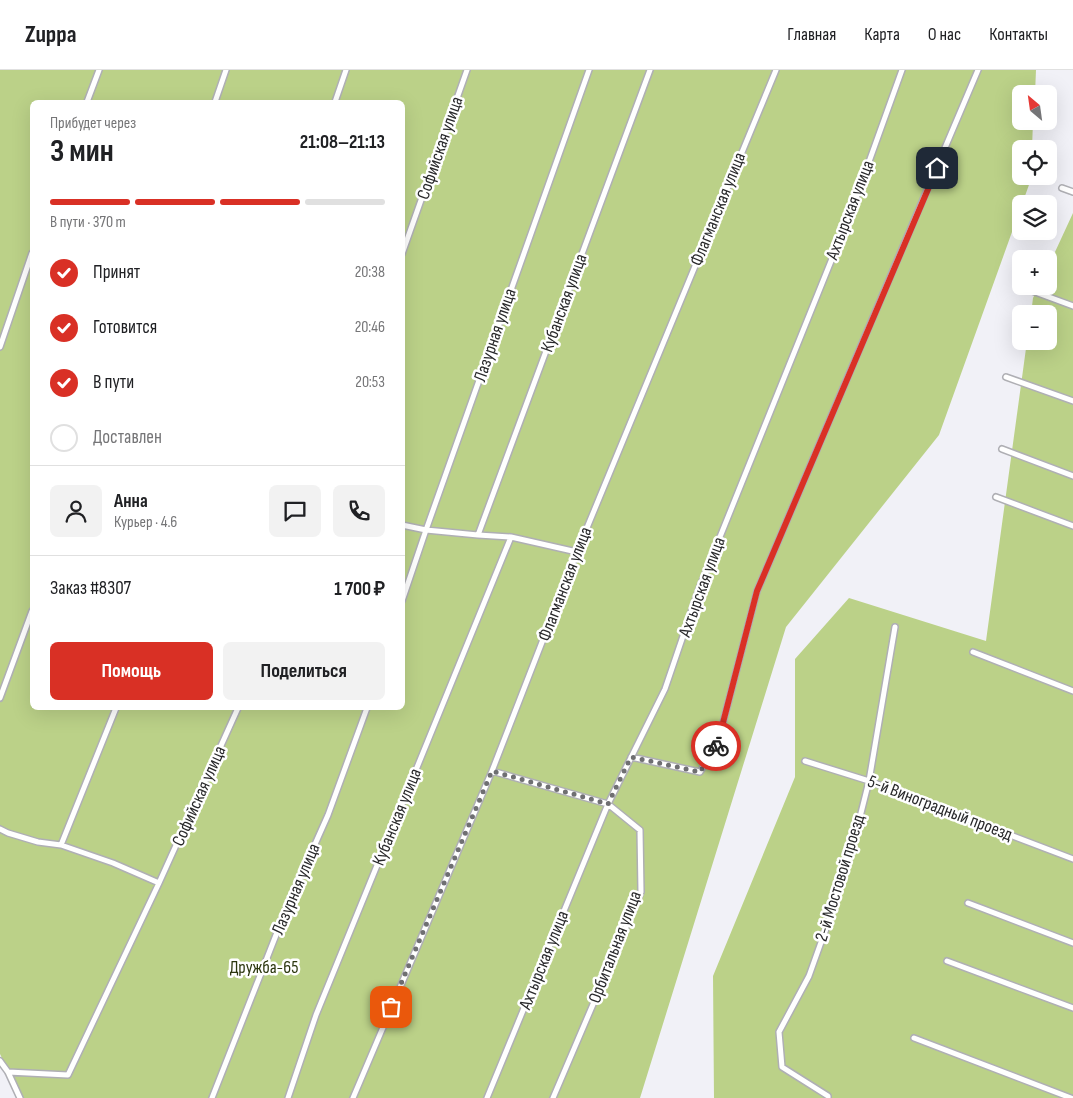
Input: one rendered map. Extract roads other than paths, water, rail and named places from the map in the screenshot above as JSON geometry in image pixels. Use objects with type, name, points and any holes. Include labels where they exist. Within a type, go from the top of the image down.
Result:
[{"type":"lane","points":[[88,100],[99,70]]},
{"type":"lane","points":[[216,100],[226,70]]},
{"type":"lane","points":[[336,100],[346,70]]},
{"type":"lane","name":"Софийская улица","points":[[405,246],[467,70]]},
{"type":"lane","name":"Лазурная улица","points":[[405,592],[589,70]]},
{"type":"lane","name":"Кубанская улица","points":[[478,535],[650,70]]},
{"type":"lane","name":"Флагманская улица","points":[[352,1098],[492,771],[577,552],[776,70]]},
{"type":"lane","name":"Ахтырская улица","points":[[488,1098],[608,804],[665,689],[698,589],[852,209],[902,70]]},
{"type":"lane","points":[[631,757],[700,772],[718,742],[757,591],[978,70]]},
{"type":"lane","points":[[1062,188],[1073,192]]},
{"type":"lane","points":[[0,346],[30,260]]},
{"type":"lane","points":[[1043,295],[1073,306]]},
{"type":"lane","points":[[1006,377],[1073,401]]},
{"type":"lane","points":[[1002,449],[1073,476]]},
{"type":"lane","points":[[996,497],[1073,526]]},
{"type":"lane","points":[[405,526],[426,530],[512,537],[577,552]]},
{"type":"lane","name":"Кубанская улица","points":[[288,1098],[316,1015],[512,537]]},
{"type":"lane","points":[[0,698],[30,617]]},
{"type":"lane","name":"2-й Мостовой проезд","points":[[828,1098],[828,1096],[782,1067],[779,1032],[809,976],[852,849],[869,781],[895,627]]},
{"type":"lane","points":[[972,652],[1073,691]]},
{"type":"lane","points":[[61,845],[115,710]]},
{"type":"lane","name":"Софийская улица","points":[[8,1072],[68,1075],[159,883],[237,710]]},
{"type":"lane","name":"Лазурная улица","points":[[212,1098],[287,907],[328,814],[366,710]]},
{"type":"lane","name":"5-й Виноградный проезд","points":[[805,761],[869,781],[1073,859]]},
{"type":"lane","name":"Орбитальная улица","points":[[492,771],[608,804],[640,830],[641,892],[553,1098]]},
{"type":"lane","points":[[0,829],[38,842],[61,845],[113,863],[159,883]]},
{"type":"lane","points":[[968,903],[1073,943]]},
{"type":"lane","points":[[947,960],[1073,1008]]},
{"type":"lane","points":[[914,1038],[1071,1098]]},
{"type":"lane","points":[[0,1061],[8,1072],[20,1098]]},
{"type":"park label","name":"Дружба-65","points":[[264,967]]}]
